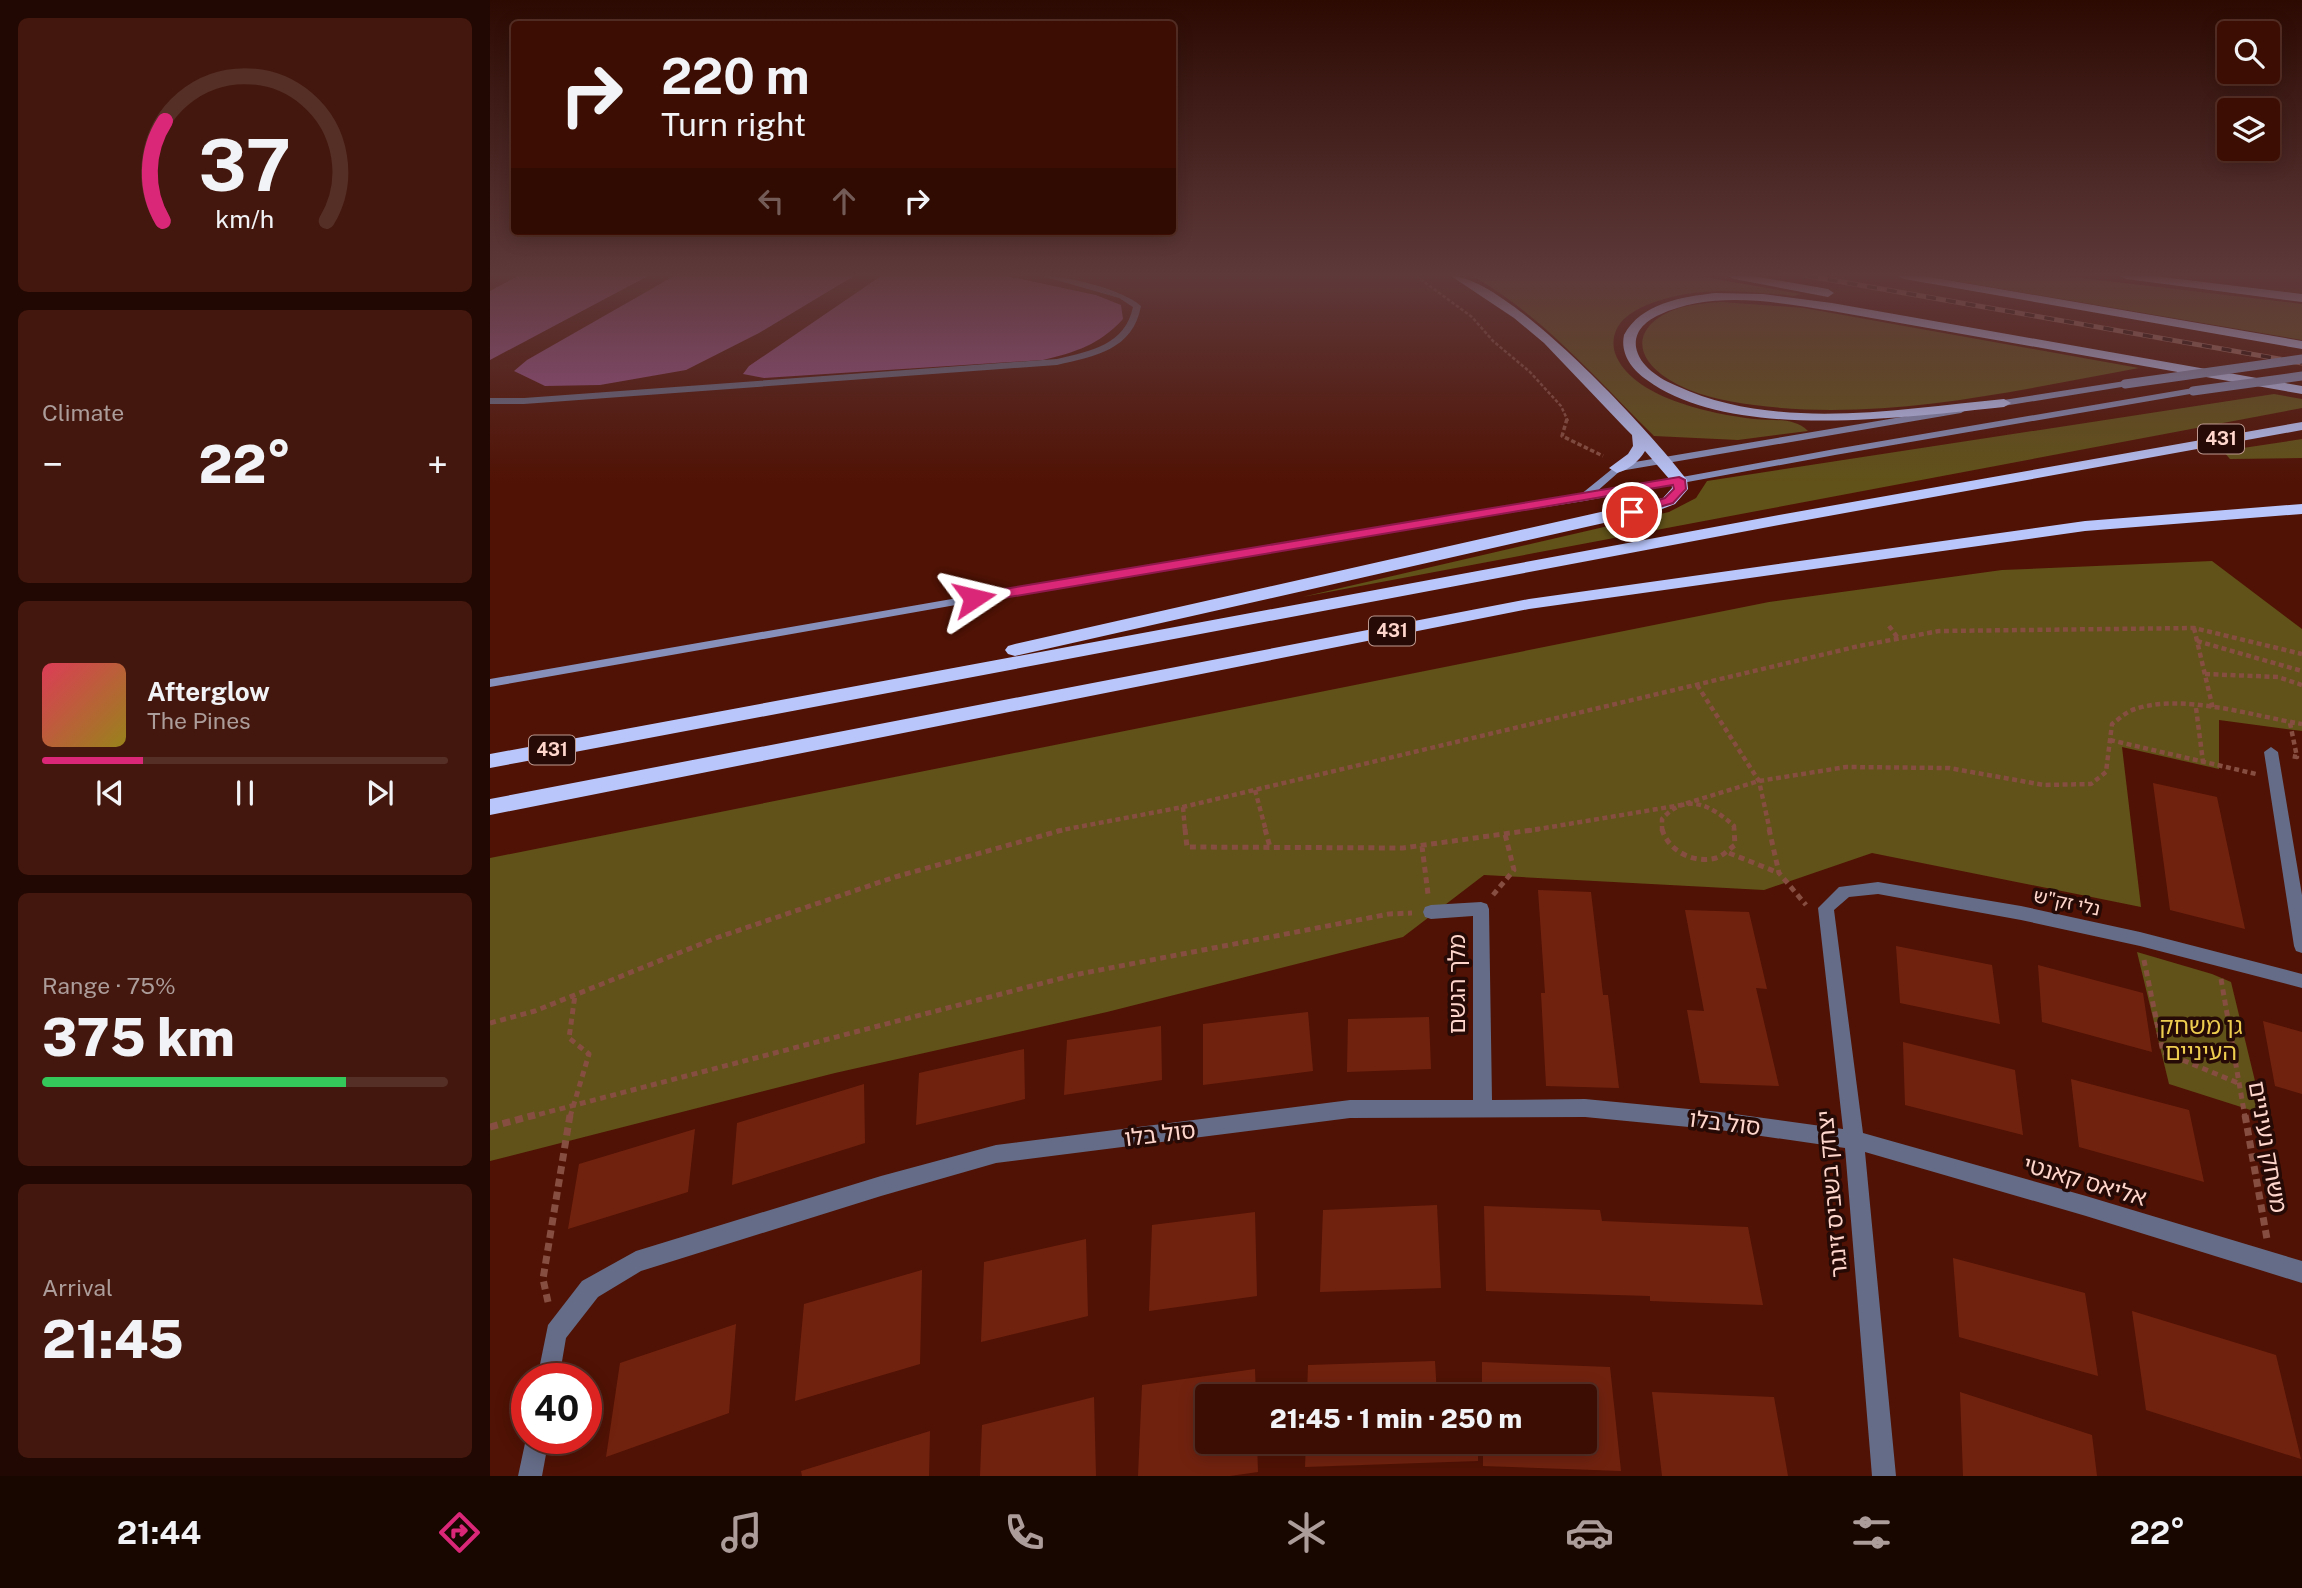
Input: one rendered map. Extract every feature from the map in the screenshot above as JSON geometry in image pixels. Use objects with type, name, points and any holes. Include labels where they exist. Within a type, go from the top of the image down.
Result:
[{"type":"highway","points":[[615,739],[1657,506],[1676,495],[1680,489],[1679,480],[1551,345]]},
{"type":"highway","points":[[1630,345],[1634,358],[1641,367],[1669,388],[1715,404],[1751,410],[1843,415],[2004,402]]},
{"type":"highway","points":[[2047,345],[2302,390]]},
{"type":"highway","points":[[2118,345],[2302,378]]},
{"type":"highway","name":"431","points":[[490,761],[1779,520],[2302,426]]},
{"type":"highway","points":[[1617,468],[1634,457],[1641,446],[1639,435]]},
{"type":"highway","name":"431","points":[[490,807],[1529,604],[2085,526],[2302,509]]},
{"type":"highway","points":[[490,813],[834,740]]},
{"type":"street","points":[[490,401],[524,401],[1057,362],[1086,355],[1110,345]]},
{"type":"street","points":[[1584,498],[1617,468],[2004,402],[2302,359]]},
{"type":"street","points":[[490,683],[1189,561],[1584,498],[2193,391],[2302,378]]},
{"type":"street","points":[[2271,751],[2302,946]]},
{"type":"street","name":"נלי זק\"ש","points":[[1826,908],[1845,891],[1878,888],[2021,913],[2140,939],[2218,957],[2302,981]]},
{"type":"street","name":"יצחק בשביס זינגר","points":[[1826,908],[1854,1140],[1884,1476]]},
{"type":"street","name":"מלך הגשם","points":[[1431,912],[1481,909],[1483,1109]]},
{"type":"street","name":"סול בלו","points":[[551,1363],[556,1333],[590,1289],[636,1262],[881,1186],[996,1154],[1350,1109],[1584,1108],[1720,1121],[1854,1140]]},
{"type":"street","name":"אליאס קאנטי","points":[[1854,1140],[2302,1272]]},
{"type":"street","points":[[530,1476],[534,1454]]},
{"type":"path","points":[[1498,345],[1530,372],[1561,405],[1567,421],[1562,436],[1600,454],[1617,468]]},
{"type":"path","points":[[1889,626],[1898,638]]},
{"type":"path","points":[[2194,628],[2213,709]]},
{"type":"path","points":[[490,1023],[535,1011],[716,938],[895,877],[1054,831],[1183,807],[1898,638],[1939,631],[2194,628],[2302,654]]},
{"type":"path","points":[[2197,641],[2302,671]]},
{"type":"path","points":[[2205,674],[2278,677],[2302,685]]},
{"type":"path","points":[[1697,685],[1759,781],[1779,873]]},
{"type":"path","points":[[1183,807],[1187,846],[1403,849],[1681,805],[1705,805],[1728,818],[1737,836],[1729,853],[1707,860],[1682,855],[1672,848],[1660,831],[1660,822],[1671,808],[1681,805],[1759,781],[1846,768],[1949,768],[2044,785],[2091,784],[2106,772],[2112,724],[2134,709],[2167,706],[2213,709],[2302,724]]},
{"type":"path","points":[[2196,708],[2203,762]]},
{"type":"path","points":[[2110,740],[2274,778]]},
{"type":"path","points":[[1255,790],[1270,847]]},
{"type":"path","points":[[1481,909],[1514,870],[1505,834]]},
{"type":"path","points":[[490,1127],[1074,975],[1389,914],[1431,912],[1422,846]]},
{"type":"path","points":[[1729,853],[1779,873],[1829,932]]},
{"type":"path","points":[[2140,939],[2163,1052],[2238,1083]]},
{"type":"path","name":"משחק נעיניים","points":[[2218,957],[2271,1261]]},
{"type":"path","points":[[556,1333],[543,1279],[572,1105],[589,1054],[569,1038],[575,995]]},
{"type":"green space","points":[[1562,345],[1613,345],[1624,369],[1638,382],[1675,401],[1737,417],[1790,422],[1808,431],[1738,440],[1654,436]]},
{"type":"green space","points":[[1643,345],[2010,345],[2139,368],[1947,402],[1850,410],[1802,409],[1743,403],[1688,389],[1655,369]]},
{"type":"green space","points":[[2274,394],[2302,399],[2302,408],[1302,597],[1669,512],[1696,498],[1707,481]]},
{"type":"green space","points":[[2302,439],[2302,458],[2230,459],[2223,451]]},
{"type":"green space","points":[[2212,561],[2302,629],[2302,731],[2219,720],[2219,769],[2122,747],[2141,907],[1872,853],[1764,890],[1484,875],[1403,937],[1107,1012],[835,1073],[490,1161],[490,858],[1769,602],[2002,570]]},
{"type":"green space","name":"גן משחק העיניים","points":[[2137,952],[2231,982],[2263,1114],[2169,1084]]},
{"type":"shaded area","points":[[490,345],[518,345],[490,360]]},
{"type":"shaded area","points":[[553,345],[736,345],[686,370],[600,385],[545,386],[514,371]]},
{"type":"shaded area","points":[[780,345],[1088,345],[1043,360],[764,378],[743,374],[749,366]]},
{"type":"building","points":[[2153,783],[2217,797],[2245,929],[2170,910]]},
{"type":"building","points":[[1538,890],[1591,892],[1603,995],[1608,995],[1619,1088],[1546,1086],[1541,993],[1545,993]]},
{"type":"building","points":[[1685,910],[1749,912],[1767,989],[1756,988],[1779,1086],[1700,1083],[1687,1010],[1704,1011]]},
{"type":"building","points":[[1896,946],[1992,965],[2000,1024],[1900,1003]]},
{"type":"building","points":[[2038,965],[2143,993],[2152,1052],[2042,1022]]},
{"type":"building","points":[[1308,1012],[1313,1071],[1203,1085],[1203,1024]]},
{"type":"building","points":[[1429,1017],[1431,1069],[1347,1072],[1348,1019]]},
{"type":"building","points":[[2263,1021],[2302,1032],[2302,1094],[2275,1086]]},
{"type":"building","points":[[1161,1026],[1162,1080],[1064,1095],[1067,1040]]},
{"type":"building","points":[[1903,1042],[2015,1070],[2023,1135],[1905,1105]]},
{"type":"building","points":[[1024,1049],[1025,1099],[916,1125],[919,1073]]},
{"type":"building","points":[[2071,1079],[2189,1110],[2204,1182],[2079,1147]]},
{"type":"building","points":[[864,1084],[865,1143],[732,1185],[737,1123]]},
{"type":"building","points":[[695,1129],[688,1192],[568,1229],[579,1164]]},
{"type":"building","points":[[1437,1205],[1441,1288],[1320,1292],[1323,1210]]},
{"type":"building","points":[[1484,1206],[1600,1210],[1602,1221],[1748,1227],[1763,1305],[1650,1301],[1650,1296],[1486,1291]]},
{"type":"building","points":[[1255,1212],[1257,1296],[1149,1311],[1152,1225]]},
{"type":"building","points":[[1086,1239],[1088,1316],[981,1342],[984,1262]]},
{"type":"building","points":[[1953,1258],[2085,1293],[2098,1376],[1959,1337]]},
{"type":"building","points":[[922,1270],[920,1364],[795,1401],[804,1304]]},
{"type":"building","points":[[2132,1311],[2276,1355],[2301,1459],[2146,1410]]},
{"type":"building","points":[[736,1324],[729,1413],[606,1457],[620,1363]]},
{"type":"building","points":[[1435,1361],[1436,1384],[1307,1384],[1308,1365]]},
{"type":"building","points":[[1482,1362],[1610,1367],[1621,1471],[1483,1466],[1483,1454],[1597,1454],[1597,1384],[1482,1384]]},
{"type":"building","points":[[1255,1369],[1256,1384],[1195,1384],[1195,1454],[1257,1454],[1258,1472],[1230,1476],[1138,1476],[1142,1385]]},
{"type":"building","points":[[1652,1392],[1774,1397],[1788,1476],[1662,1476]]},
{"type":"building","points":[[1960,1392],[2092,1435],[2097,1476],[1963,1476]]},
{"type":"building","points":[[1094,1397],[1096,1476],[980,1476],[982,1425]]},
{"type":"building","points":[[930,1431],[929,1476],[802,1476],[801,1471]]},
{"type":"building","points":[[1306,1454],[1478,1454],[1478,1461],[1305,1467]]},
{"type":"railway","points":[[2199,345],[2302,363]]},
{"type":"route","points":[[974,598],[1679,480],[1680,489],[1669,501],[1632,512]]}]
